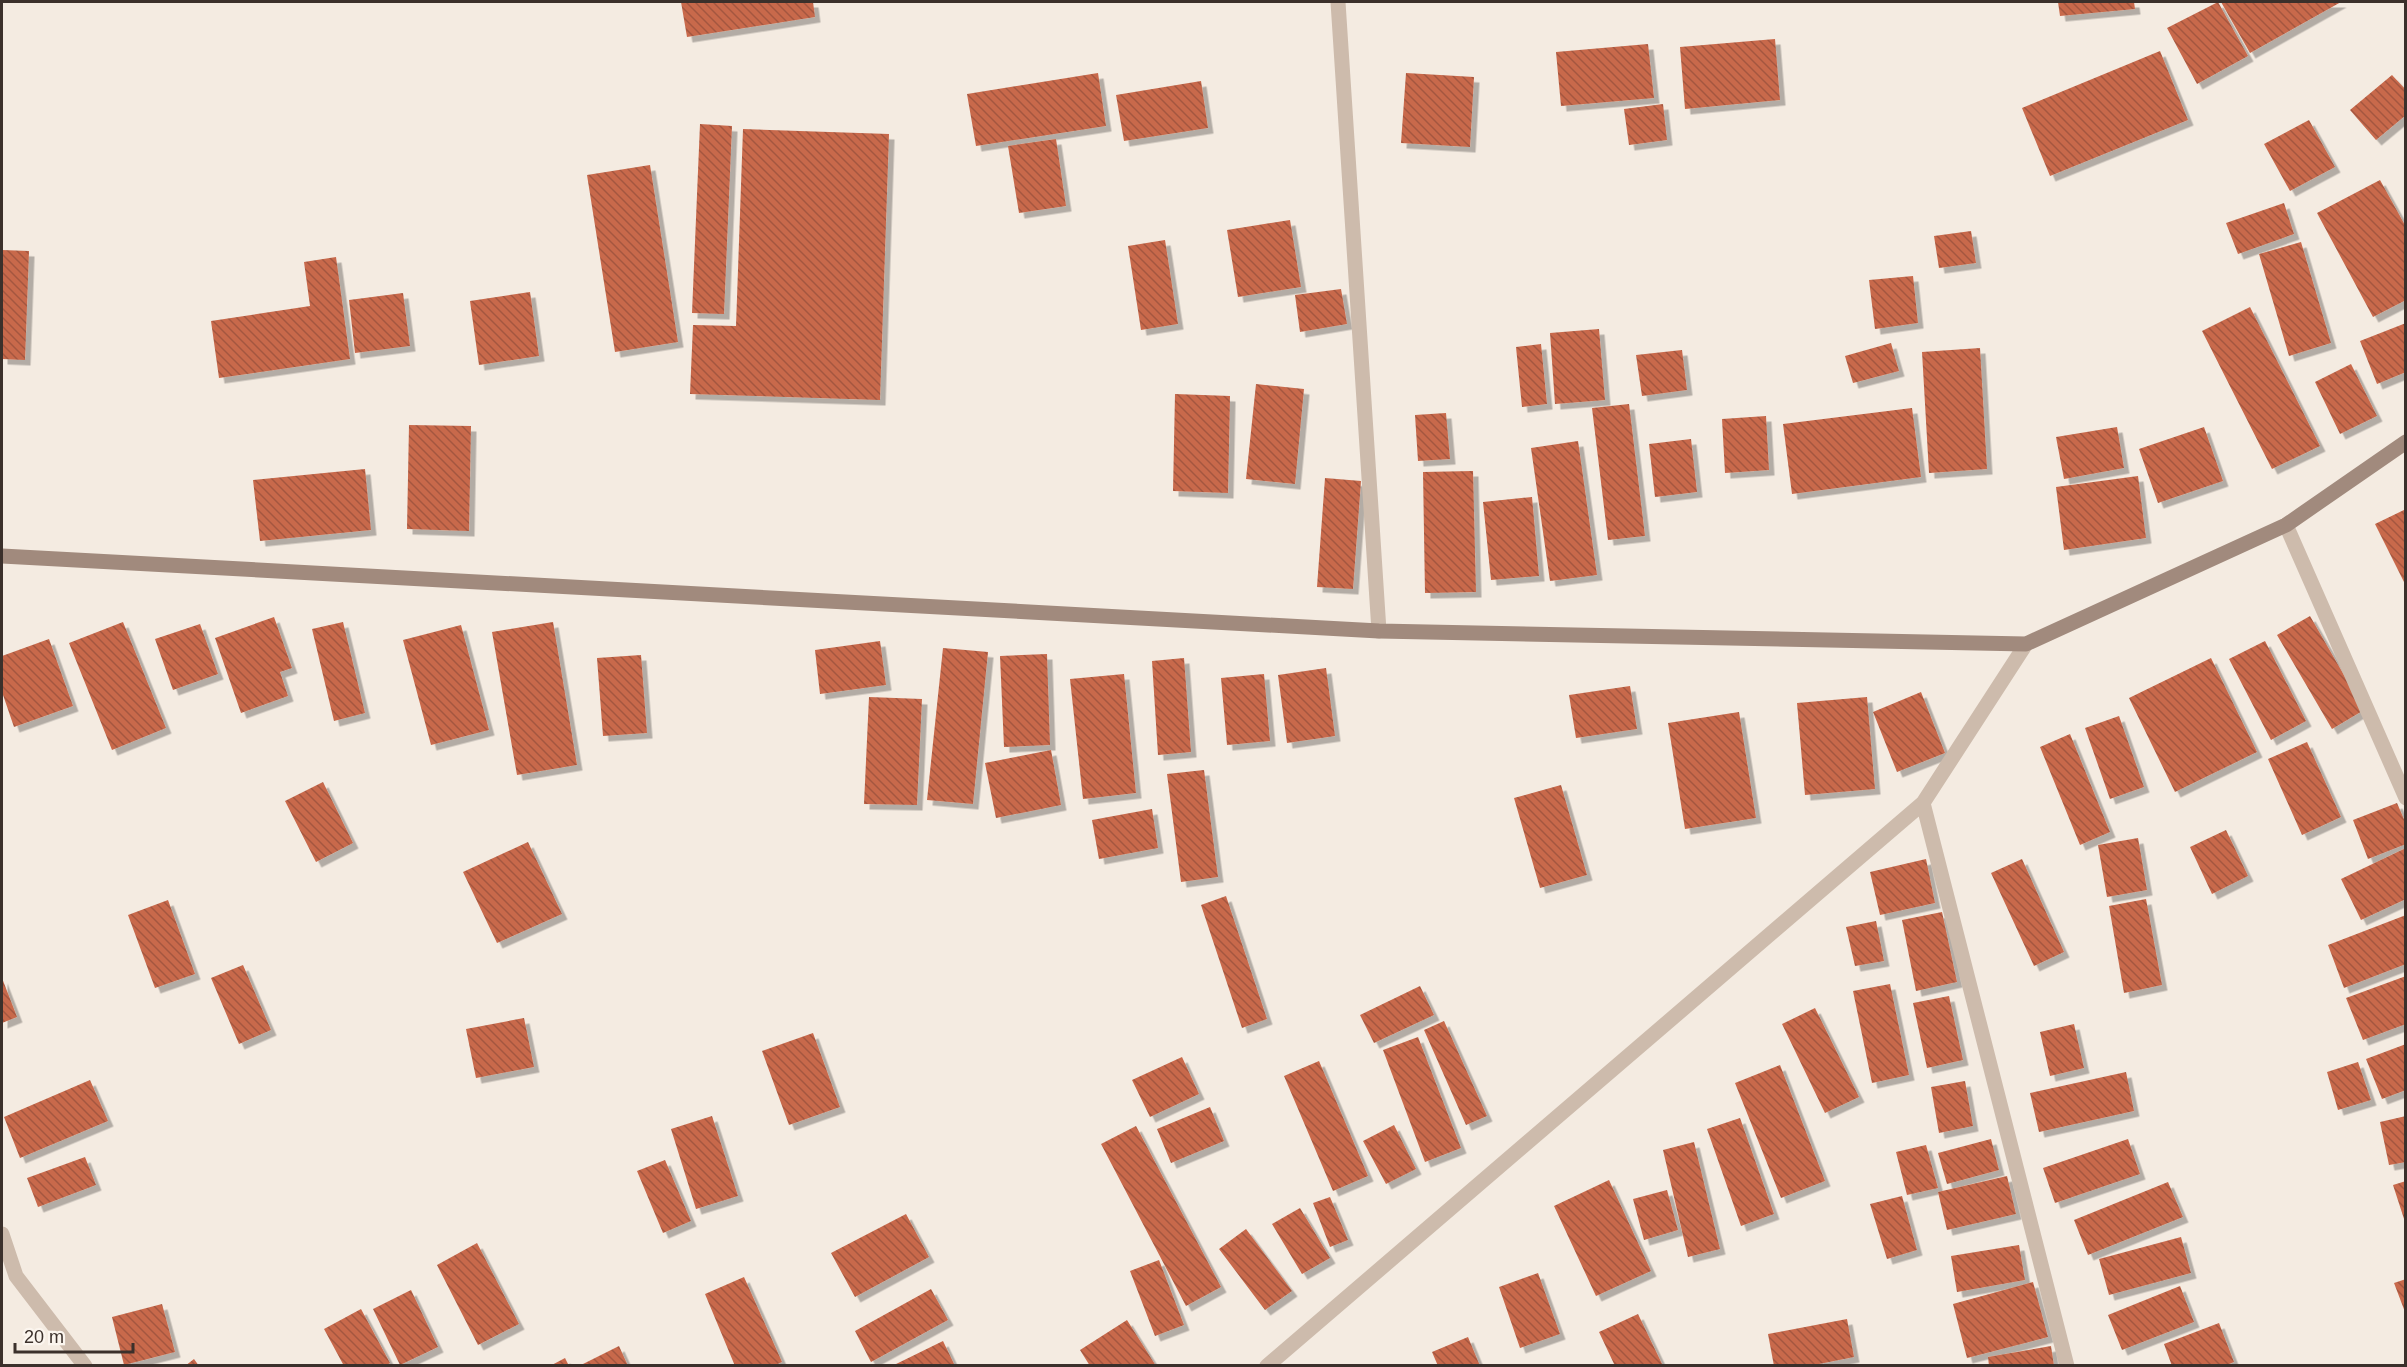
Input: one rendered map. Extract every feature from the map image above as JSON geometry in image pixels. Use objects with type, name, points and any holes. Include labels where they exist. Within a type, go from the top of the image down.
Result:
[{"type":"main road","points":[[2,556],[1379,631],[2026,644],[2286,525],[2406,442]]},
{"type":"street","points":[[1338,2],[1379,631]]},
{"type":"street","points":[[2286,525],[2406,798]]},
{"type":"street","points":[[1267,1365],[1923,803],[2026,644]]},
{"type":"street","points":[[1923,803],[2067,1365]]},
{"type":"street","points":[[2,1234],[16,1276],[86,1365]]},
{"type":"building","points":[[681,2],[813,2],[815,17],[687,37]]},
{"type":"building","points":[[2058,2],[2134,2],[2135,9],[2060,16]]},
{"type":"building","points":[[2218,2],[2248,56],[2197,84],[2167,28]]},
{"type":"building","points":[[2221,2],[2341,2],[2250,53]]},
{"type":"building","points":[[1775,39],[1780,100],[1685,109],[1680,47]]},
{"type":"building","points":[[1648,44],[1654,98],[1561,106],[1556,52]]},
{"type":"building","points":[[2160,51],[2188,120],[2050,176],[2022,108]]},
{"type":"building","points":[[1098,73],[1106,126],[976,146],[967,94]]},
{"type":"building","points":[[1406,73],[1474,77],[1470,147],[1401,143]]},
{"type":"building","points":[[2392,75],[2406,90],[2406,115],[2376,140],[2350,110]]},
{"type":"building","points":[[1201,81],[1208,128],[1124,141],[1116,95]]},
{"type":"building","points":[[1663,104],[1667,140],[1629,145],[1624,109]]},
{"type":"building","points":[[2309,120],[2335,167],[2290,191],[2264,144]]},
{"type":"building","points":[[700,124],[732,126],[724,314],[692,313]]},
{"type":"building","points":[[743,129],[889,134],[880,400],[690,394],[693,325],[736,326]]},
{"type":"building","points":[[1056,139],[1066,206],[1019,213],[1008,146]]},
{"type":"building","points":[[650,165],[678,342],[615,352],[587,175]]},
{"type":"building","points":[[2380,180],[2406,227],[2406,300],[2373,317],[2317,213]]},
{"type":"building","points":[[2284,203],[2294,234],[2238,254],[2226,223]]},
{"type":"building","points":[[1290,220],[1301,287],[1238,297],[1227,230]]},
{"type":"building","points":[[1971,231],[1976,263],[1939,268],[1934,236]]},
{"type":"building","points":[[1165,240],[1178,324],[1141,330],[1128,246]]},
{"type":"building","points":[[2301,242],[2331,343],[2289,356],[2259,254]]},
{"type":"building","points":[[2,250],[29,251],[25,360],[2,359]]},
{"type":"building","points":[[336,257],[350,359],[219,378],[211,321],[310,306],[304,262]]},
{"type":"building","points":[[1913,276],[1918,323],[1875,329],[1869,280]]},
{"type":"building","points":[[1341,289],[1347,324],[1300,332],[1295,295]]},
{"type":"building","points":[[530,292],[539,356],[479,365],[470,301]]},
{"type":"building","points":[[403,293],[410,346],[355,353],[349,300]]},
{"type":"building","points":[[2250,307],[2320,446],[2272,469],[2202,331]]},
{"type":"building","points":[[2406,323],[2406,372],[2377,384],[2360,341]]},
{"type":"building","points":[[1599,329],[1605,400],[1555,404],[1550,333]]},
{"type":"building","points":[[1891,343],[1899,371],[1853,383],[1845,356]]},
{"type":"building","points":[[1541,344],[1547,404],[1522,407],[1516,347]]},
{"type":"building","points":[[1980,348],[1987,469],[1929,473],[1922,352]]},
{"type":"building","points":[[1682,350],[1687,390],[1642,396],[1636,355]]},
{"type":"building","points":[[2351,364],[2377,416],[2340,434],[2315,382]]},
{"type":"building","points":[[1256,384],[1304,389],[1295,484],[1246,479]]},
{"type":"building","points":[[1175,394],[1230,396],[1228,493],[1173,491]]},
{"type":"building","points":[[1629,404],[1645,536],[1608,540],[1592,408]]},
{"type":"building","points":[[1912,408],[1921,477],[1792,494],[1783,424]]},
{"type":"building","points":[[1446,413],[1450,459],[1418,461],[1415,415]]},
{"type":"building","points":[[1766,416],[1769,470],[1725,473],[1722,419]]},
{"type":"building","points":[[409,425],[471,426],[469,531],[407,529]]},
{"type":"building","points":[[2117,427],[2124,468],[2064,479],[2056,437]]},
{"type":"building","points":[[2204,427],[2223,481],[2158,503],[2139,449]]},
{"type":"building","points":[[1691,439],[1697,492],[1655,497],[1649,444]]},
{"type":"building","points":[[1578,441],[1597,575],[1550,581],[1531,448]]},
{"type":"building","points":[[365,469],[371,530],[260,541],[253,480]]},
{"type":"building","points":[[1473,471],[1476,592],[1425,593],[1423,472]]},
{"type":"building","points":[[2138,476],[2146,538],[2064,550],[2056,487]]},
{"type":"building","points":[[1325,478],[1361,481],[1353,589],[1317,587]]},
{"type":"building","points":[[1532,497],[1539,576],[1491,580],[1483,502]]},
{"type":"building","points":[[2406,509],[2406,586],[2375,524]]},
{"type":"building","points":[[2310,616],[2364,710],[2332,729],[2277,635]]},
{"type":"building","points":[[274,617],[292,668],[280,672],[288,696],[241,713],[215,638]]},
{"type":"building","points":[[123,622],[166,728],[112,750],[69,643]]},
{"type":"building","points":[[343,622],[365,713],[334,721],[312,629]]},
{"type":"building","points":[[553,622],[577,765],[517,775],[492,632]]},
{"type":"building","points":[[200,624],[218,674],[173,690],[155,639]]},
{"type":"building","points":[[461,625],[489,730],[431,745],[403,640]]},
{"type":"building","points":[[49,639],[73,706],[14,727],[2,692],[2,656]]},
{"type":"building","points":[[880,641],[886,685],[820,694],[815,650]]},
{"type":"building","points":[[2265,641],[2306,721],[2271,740],[2229,659]]},
{"type":"building","points":[[943,648],[988,652],[973,804],[927,800]]},
{"type":"building","points":[[1047,654],[1050,745],[1004,747],[1000,656]]},
{"type":"building","points":[[641,655],[647,733],[603,736],[597,658]]},
{"type":"building","points":[[1184,658],[1191,752],[1158,755],[1152,661]]},
{"type":"building","points":[[2211,658],[2257,752],[2175,792],[2129,698]]},
{"type":"building","points":[[1326,668],[1335,736],[1287,743],[1278,675]]},
{"type":"building","points":[[1124,674],[1136,793],[1083,799],[1070,679]]},
{"type":"building","points":[[1264,674],[1270,741],[1227,745],[1221,678]]},
{"type":"building","points":[[1630,686],[1637,729],[1576,738],[1569,695]]},
{"type":"building","points":[[1921,692],[1945,753],[1897,772],[1873,712]]},
{"type":"building","points":[[869,697],[922,699],[917,805],[864,804]]},
{"type":"building","points":[[1867,697],[1875,789],[1805,795],[1797,703]]},
{"type":"building","points":[[1739,712],[1756,818],[1685,829],[1668,723]]},
{"type":"building","points":[[2119,716],[2144,787],[2110,799],[2085,728]]},
{"type":"building","points":[[2070,734],[2110,832],[2080,845],[2040,747]]},
{"type":"building","points":[[2307,742],[2341,817],[2302,835],[2268,759]]},
{"type":"building","points":[[1051,750],[1061,805],[996,818],[985,763]]},
{"type":"building","points":[[1204,770],[1218,877],[1181,882],[1167,774]]},
{"type":"building","points":[[323,782],[353,843],[316,862],[285,801]]},
{"type":"building","points":[[1561,785],[1587,875],[1540,888],[1514,798]]},
{"type":"building","points":[[2397,803],[2406,824],[2406,844],[2368,859],[2353,820]]},
{"type":"building","points":[[1152,809],[1158,848],[1099,859],[1092,820]]},
{"type":"building","points":[[2226,830],[2248,876],[2212,894],[2190,847]]},
{"type":"building","points":[[2138,838],[2147,890],[2107,897],[2098,845]]},
{"type":"building","points":[[528,842],[562,914],[497,943],[463,872]]},
{"type":"building","points":[[2406,848],[2406,899],[2361,920],[2341,879]]},
{"type":"building","points":[[1926,859],[1935,903],[1880,915],[1870,872]]},
{"type":"building","points":[[2022,859],[2064,952],[2034,966],[1991,873]]},
{"type":"building","points":[[1226,896],[1267,1019],[1242,1028],[1201,905]]},
{"type":"building","points":[[2146,899],[2162,985],[2124,993],[2109,906]]},
{"type":"building","points":[[168,900],[195,974],[155,988],[128,915]]},
{"type":"building","points":[[1942,912],[1957,982],[1916,991],[1902,920]]},
{"type":"building","points":[[2406,915],[2406,964],[2344,988],[2328,945]]},
{"type":"building","points":[[1876,921],[1884,961],[1855,966],[1846,927]]},
{"type":"building","points":[[243,965],[271,1030],[239,1044],[211,978]]},
{"type":"building","points":[[2406,976],[2406,1024],[2363,1040],[2346,998]]},
{"type":"building","points":[[2,978],[17,1017],[2,1023]]},
{"type":"building","points":[[1890,984],[1909,1075],[1872,1083],[1853,991]]},
{"type":"building","points":[[1420,986],[1434,1015],[1374,1043],[1360,1015]]},
{"type":"building","points":[[1949,996],[1963,1060],[1927,1068],[1913,1003]]},
{"type":"building","points":[[1815,1008],[1859,1097],[1825,1113],[1782,1024]]},
{"type":"building","points":[[524,1018],[534,1067],[476,1078],[466,1029]]},
{"type":"building","points":[[1444,1021],[1487,1116],[1466,1125],[1424,1030]]},
{"type":"building","points":[[2074,1024],[2084,1068],[2050,1076],[2040,1032]]},
{"type":"building","points":[[813,1033],[840,1107],[789,1125],[762,1051]]},
{"type":"building","points":[[1418,1037],[1461,1148],[1425,1162],[1383,1050]]},
{"type":"building","points":[[2406,1044],[2406,1090],[2382,1099],[2366,1059]]},
{"type":"building","points":[[1182,1057],[1199,1094],[1150,1117],[1132,1080]]},
{"type":"building","points":[[1319,1061],[1368,1176],[1333,1191],[1284,1076]]},
{"type":"building","points":[[2358,1062],[2371,1100],[2338,1110],[2327,1072]]},
{"type":"building","points":[[1780,1065],[1825,1181],[1781,1198],[1735,1083]]},
{"type":"building","points":[[2126,1072],[2134,1111],[2039,1132],[2030,1093]]},
{"type":"building","points":[[90,1080],[108,1121],[20,1158],[4,1117]]},
{"type":"building","points":[[1965,1081],[1973,1126],[1939,1133],[1931,1087]]},
{"type":"building","points":[[1210,1107],[1224,1141],[1171,1163],[1157,1129]]},
{"type":"building","points":[[712,1116],[738,1196],[696,1209],[671,1129]]},
{"type":"building","points":[[2406,1116],[2406,1162],[2389,1165],[2380,1122]]},
{"type":"building","points":[[1740,1118],[1774,1214],[1741,1226],[1707,1129]]},
{"type":"building","points":[[1394,1125],[1416,1169],[1386,1184],[1363,1141]]},
{"type":"building","points":[[1136,1126],[1221,1287],[1186,1306],[1101,1144]]},
{"type":"building","points":[[1991,1139],[1999,1170],[1947,1184],[1938,1153]]},
{"type":"building","points":[[2128,1139],[2140,1174],[2055,1203],[2043,1168]]},
{"type":"building","points":[[1694,1142],[1720,1249],[1688,1257],[1663,1150]]},
{"type":"building","points":[[1926,1145],[1938,1188],[1907,1195],[1896,1152]]},
{"type":"building","points":[[85,1157],[96,1185],[38,1207],[27,1178]]},
{"type":"building","points":[[665,1160],[691,1221],[663,1233],[637,1171]]},
{"type":"building","points":[[2007,1176],[2016,1214],[1947,1230],[1938,1192]]},
{"type":"building","points":[[1609,1180],[1651,1271],[1596,1296],[1554,1206]]},
{"type":"building","points":[[2406,1181],[2406,1222],[2405,1222],[2393,1185]]},
{"type":"building","points":[[2168,1182],[2183,1217],[2088,1255],[2074,1220]]},
{"type":"building","points":[[1667,1190],[1678,1230],[1644,1240],[1633,1199]]},
{"type":"building","points":[[1902,1196],[1917,1250],[1887,1259],[1870,1204]]},
{"type":"building","points":[[1330,1197],[1348,1240],[1330,1247],[1313,1203]]},
{"type":"building","points":[[1300,1208],[1330,1258],[1302,1274],[1272,1224]]},
{"type":"building","points":[[906,1214],[929,1257],[855,1297],[831,1253]]},
{"type":"building","points":[[1246,1229],[1292,1291],[1265,1310],[1219,1249]]},
{"type":"building","points":[[2181,1237],[2191,1273],[2109,1295],[2099,1259]]},
{"type":"building","points":[[477,1243],[519,1324],[478,1345],[437,1265]]},
{"type":"building","points":[[2019,1245],[2025,1280],[1957,1292],[1951,1256]]},
{"type":"building","points":[[1159,1260],[1184,1325],[1155,1336],[1130,1271]]},
{"type":"building","points":[[1538,1273],[1560,1334],[1520,1348],[1499,1287]]},
{"type":"building","points":[[744,1277],[782,1362],[773,1366],[735,1366],[705,1294]]},
{"type":"building","points":[[2406,1279],[2406,1312],[2405,1312],[2394,1283]]},
{"type":"building","points":[[2033,1282],[2048,1337],[1967,1358],[1953,1304]]},
{"type":"building","points":[[2180,1286],[2194,1322],[2122,1350],[2108,1315]]},
{"type":"building","points":[[931,1289],[948,1320],[871,1362],[855,1331]]},
{"type":"building","points":[[411,1290],[438,1347],[400,1365],[373,1309]]},
{"type":"building","points":[[162,1304],[175,1352],[124,1365],[112,1317]]},
{"type":"building","points":[[361,1309],[390,1363],[385,1366],[344,1366],[324,1329]]},
{"type":"building","points":[[1638,1314],[1663,1366],[1615,1366],[1599,1332]]},
{"type":"building","points":[[1847,1319],[1854,1357],[1809,1366],[1774,1366],[1768,1334]]},
{"type":"building","points":[[1127,1320],[1156,1366],[1090,1366],[1080,1350]]},
{"type":"building","points":[[2219,1323],[2234,1362],[2224,1366],[2172,1366],[2164,1344]]},
{"type":"building","points":[[1468,1337],[1480,1366],[1438,1366],[1432,1352]]},
{"type":"building","points":[[943,1341],[955,1366],[892,1366]]},
{"type":"building","points":[[619,1346],[628,1366],[579,1366]]},
{"type":"building","points":[[2051,1346],[2054,1366],[1989,1366],[1988,1357]]},
{"type":"building","points":[[565,1358],[569,1366],[550,1366]]},
{"type":"building","points":[[194,1359],[199,1366],[185,1366]]}]
